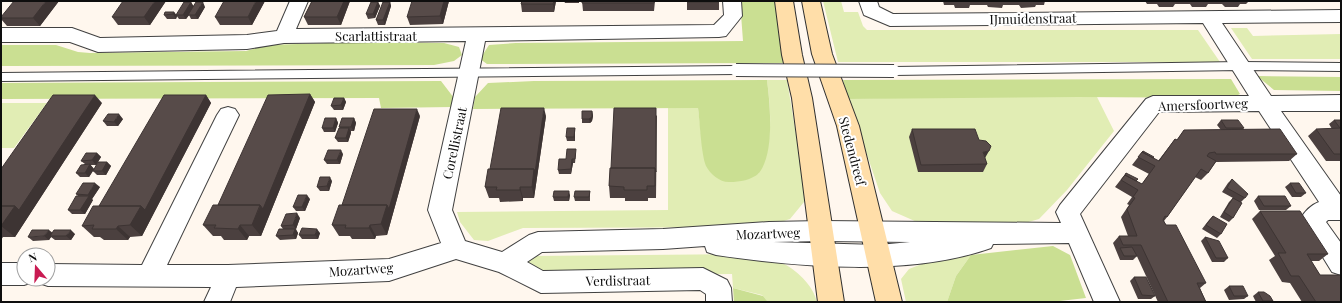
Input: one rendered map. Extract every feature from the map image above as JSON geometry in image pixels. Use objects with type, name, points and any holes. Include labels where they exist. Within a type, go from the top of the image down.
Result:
[{"type":"main road","points":[[784,1],[792,55],[802,98],[831,302]]},
{"type":"main road","name":"Stedendreef","points":[[811,1],[822,54],[848,126],[889,302]]},
{"type":"street","points":[[284,36],[299,1]]},
{"type":"street","name":"Scarlattistraat","points":[[1,35],[72,34],[98,45],[247,42],[284,36],[658,33],[719,31],[733,16],[732,1]]},
{"type":"street","name":"IJmuidenstraat","points":[[868,1],[871,11],[890,20],[1341,16]]},
{"type":"street","points":[[1208,16],[1265,103],[1340,210]]},
{"type":"street","name":"Corellistraat","points":[[456,249],[440,210],[476,35]]},
{"type":"street","name":"Amersfoortweg","points":[[1073,222],[1153,104],[1341,103]]},
{"type":"street","points":[[150,275],[228,115]]},
{"type":"street","points":[[1340,210],[1323,210],[1312,220],[1341,264]]},
{"type":"street","points":[[825,255],[878,256],[941,250],[1073,222],[1107,302]]},
{"type":"street","name":"Mozartweg","points":[[505,263],[538,242],[664,239],[769,232],[873,232]]},
{"type":"street","points":[[873,232],[1018,234]]},
{"type":"street","name":"Mozartweg","points":[[664,239],[776,252],[825,255]]},
{"type":"street","points":[[456,249],[505,263]]},
{"type":"street","name":"Mozartweg","points":[[56,274],[228,276],[389,270],[456,249]]},
{"type":"street","name":"Verdistraat","points":[[505,263],[541,282],[703,279],[718,288],[719,302]]},
{"type":"street","points":[[1,274],[16,274]]},
{"type":"street","points":[[217,302],[228,276]]},
{"type":"lane","points":[[1,77],[736,70],[894,71],[1240,66],[1341,67]]},
{"type":"green space","points":[[740,1],[775,1],[785,63],[487,64],[480,59],[489,45],[516,43],[743,41]]},
{"type":"green space","points":[[823,1],[841,1],[844,12],[858,12],[863,26],[867,30],[1198,30],[1220,62],[838,62]]},
{"type":"green space","points":[[1231,28],[1247,28],[1253,36],[1341,34],[1341,59],[1252,59]]},
{"type":"green space","points":[[357,42],[444,43],[459,47],[462,55],[454,61],[434,65],[1,66],[1,45],[56,45],[78,52],[90,53],[246,51],[268,45]]},
{"type":"green space","points":[[1257,76],[1341,77],[1341,91],[1274,90]]},
{"type":"green space","points":[[1231,79],[1240,94],[1232,98],[1078,97],[848,99],[843,80]]},
{"type":"green space","points":[[767,80],[787,80],[804,183],[804,202],[790,219],[765,227],[523,228],[488,241],[474,240],[460,222],[457,212],[668,210],[668,108],[698,108],[702,142],[758,174],[767,151],[769,140],[770,104]]},
{"type":"green space","points":[[767,80],[770,128],[764,164],[759,173],[756,175],[749,179],[737,182],[723,181],[713,175],[706,166],[702,146],[698,108],[473,109],[475,97],[488,83],[534,81]]},
{"type":"green space","points":[[441,81],[454,98],[452,107],[381,108],[379,98],[1,99],[1,83]]},
{"type":"green space","points":[[925,97],[1097,97],[1114,131],[1067,190],[1039,219],[1018,225],[960,227],[917,222],[892,211],[880,193],[848,99]]},
{"type":"green space","points":[[1,103],[47,103],[14,148],[1,148]]},
{"type":"green space","points":[[1053,246],[1070,255],[1086,298],[1051,302],[947,302],[956,276],[971,255]]},
{"type":"green space","points":[[750,254],[777,261],[798,273],[812,290],[817,302],[768,302],[762,295],[733,288],[732,274],[530,276],[527,264],[533,256]]},
{"type":"green space","points":[[971,255],[956,276],[947,302],[906,302],[901,279],[909,269],[932,260]]},
{"type":"green space","points":[[733,288],[763,296],[768,302],[734,302]]},
{"type":"building","points":[[14,1],[46,1],[33,18],[1,18]]},
{"type":"building","points":[[123,1],[155,1],[144,17],[112,17]]},
{"type":"building","points":[[224,1],[256,1],[248,17],[215,17]]},
{"type":"building","points":[[312,1],[344,1],[337,17],[304,17]]},
{"type":"building","points":[[412,1],[444,1],[440,16],[407,17]]},
{"type":"building","points":[[522,1],[554,1],[553,4],[521,4]]},
{"type":"building","points":[[582,1],[654,1],[654,3],[582,3]]},
{"type":"building","points":[[719,1],[719,2],[687,2]]},
{"type":"building","points":[[184,2],[191,2],[183,15],[176,15]]},
{"type":"building","points":[[196,2],[203,2],[195,15],[188,15]]},
{"type":"building","points":[[371,2],[378,2],[373,14],[366,14]]},
{"type":"building","points":[[383,2],[390,2],[383,20],[376,20]]},
{"type":"building","points":[[165,12],[174,12],[173,14],[164,15]]},
{"type":"building","points":[[310,94],[263,209],[260,205],[218,205],[268,95]]},
{"type":"building","points":[[53,95],[95,95],[19,210],[15,206],[1,206],[1,169]]},
{"type":"building","points":[[164,95],[206,95],[145,210],[141,206],[99,206]]},
{"type":"building","points":[[334,98],[344,98],[341,105],[331,106]]},
{"type":"building","points":[[501,108],[544,108],[535,173],[534,169],[490,169]]},
{"type":"building","points":[[614,108],[656,108],[656,172],[655,168],[611,168]]},
{"type":"building","points":[[374,109],[417,109],[389,209],[387,205],[342,205]]},
{"type":"building","points":[[582,111],[592,111],[592,117],[589,119],[582,119]]},
{"type":"building","points":[[108,114],[119,114],[114,122],[103,121]]},
{"type":"building","points":[[325,118],[336,118],[333,128],[322,128]]},
{"type":"building","points":[[342,118],[354,118],[351,127],[339,127]]},
{"type":"building","points":[[1221,120],[1238,120],[1244,128],[1226,128]]},
{"type":"building","points":[[1334,120],[1341,120],[1341,128],[1340,128]]},
{"type":"building","points":[[339,128],[349,128],[346,138],[335,138]]},
{"type":"building","points":[[567,128],[575,128],[574,137],[566,137]]},
{"type":"building","points":[[1341,128],[1341,154],[1334,154],[1316,129]]},
{"type":"building","points":[[912,129],[975,129],[979,140],[986,141],[991,146],[989,151],[983,152],[987,164],[921,165]]},
{"type":"building","points":[[1280,129],[1297,154],[1209,153],[1207,156],[1216,161],[1208,173],[1201,169],[1167,217],[1165,216],[1163,220],[1166,225],[1176,225],[1206,283],[1197,283],[1206,302],[1168,302],[1141,245],[1123,245],[1119,236],[1137,236],[1127,209],[1135,198],[1133,197],[1138,190],[1121,180],[1125,175],[1142,184],[1155,166],[1138,157],[1142,152],[1159,161],[1175,139],[1177,140],[1184,130]]},
{"type":"building","points":[[567,149],[576,149],[575,159],[572,159],[571,169],[558,170],[559,159],[566,159]]},
{"type":"building","points":[[328,150],[341,150],[337,160],[324,160]]},
{"type":"building","points":[[1143,151],[1154,157],[1153,158],[1142,152]]},
{"type":"building","points":[[86,153],[97,153],[92,160],[81,161]]},
{"type":"building","points":[[98,162],[107,162],[102,171],[93,171]]},
{"type":"building","points":[[90,164],[85,173],[76,173],[81,165]]},
{"type":"building","points":[[610,168],[655,168],[655,186],[647,186],[647,190],[624,190],[624,187],[609,186]]},
{"type":"building","points":[[488,169],[534,169],[532,187],[520,187],[520,190],[496,190],[497,187],[485,187]]},
{"type":"building","points":[[1126,173],[1138,179],[1136,181],[1125,175]]},
{"type":"building","points":[[320,177],[330,177],[327,186],[317,187]]},
{"type":"building","points":[[1232,179],[1248,194],[1245,198],[1227,188]]},
{"type":"building","points":[[83,183],[95,183],[88,195],[76,194]]},
{"type":"building","points":[[1290,183],[1299,183],[1306,193],[1296,193]]},
{"type":"building","points":[[554,191],[569,191],[568,197],[553,197]]},
{"type":"building","points":[[575,191],[590,191],[589,197],[574,197]]},
{"type":"building","points":[[298,195],[307,195],[302,207],[293,207]]},
{"type":"building","points":[[76,196],[89,196],[80,210],[68,210]]},
{"type":"building","points":[[1258,196],[1285,196],[1291,206],[1264,206]]},
{"type":"building","points":[[1233,198],[1242,203],[1233,218],[1224,212]]},
{"type":"building","points":[[213,205],[260,205],[252,225],[240,225],[238,229],[214,228],[216,225],[203,225]]},
{"type":"building","points":[[339,205],[387,205],[381,224],[370,225],[369,228],[345,228],[346,225],[332,225]]},
{"type":"building","points":[[1,206],[15,206],[1,226]]},
{"type":"building","points":[[93,206],[141,206],[130,225],[118,226],[116,229],[92,229],[94,225],[82,226]]},
{"type":"building","points":[[1260,211],[1300,211],[1328,254],[1307,254],[1320,275],[1341,275],[1341,302],[1316,302],[1299,276],[1291,276],[1278,253],[1286,253]]},
{"type":"building","points":[[297,213],[293,225],[281,226],[286,214]]},
{"type":"building","points":[[1213,216],[1227,224],[1221,234],[1206,225]]},
{"type":"building","points":[[302,228],[317,229],[315,235],[299,235]]},
{"type":"building","points":[[279,229],[295,229],[293,235],[276,236]]},
{"type":"building","points":[[32,230],[49,230],[44,236],[28,237]]},
{"type":"building","points":[[54,230],[71,230],[66,236],[50,236]]},
{"type":"building","points":[[1205,237],[1219,241],[1228,258],[1216,258]]},
{"type":"building","points":[[1132,247],[1137,256],[1124,256],[1120,248]]},
{"type":"building","points":[[1134,277],[1146,277],[1155,296],[1142,295]]},
{"type":"building","points":[[1229,286],[1243,286],[1248,296],[1234,296]]},
{"type":"building","points":[[1258,292],[1264,292],[1270,296],[1273,301],[1263,301]]}]
